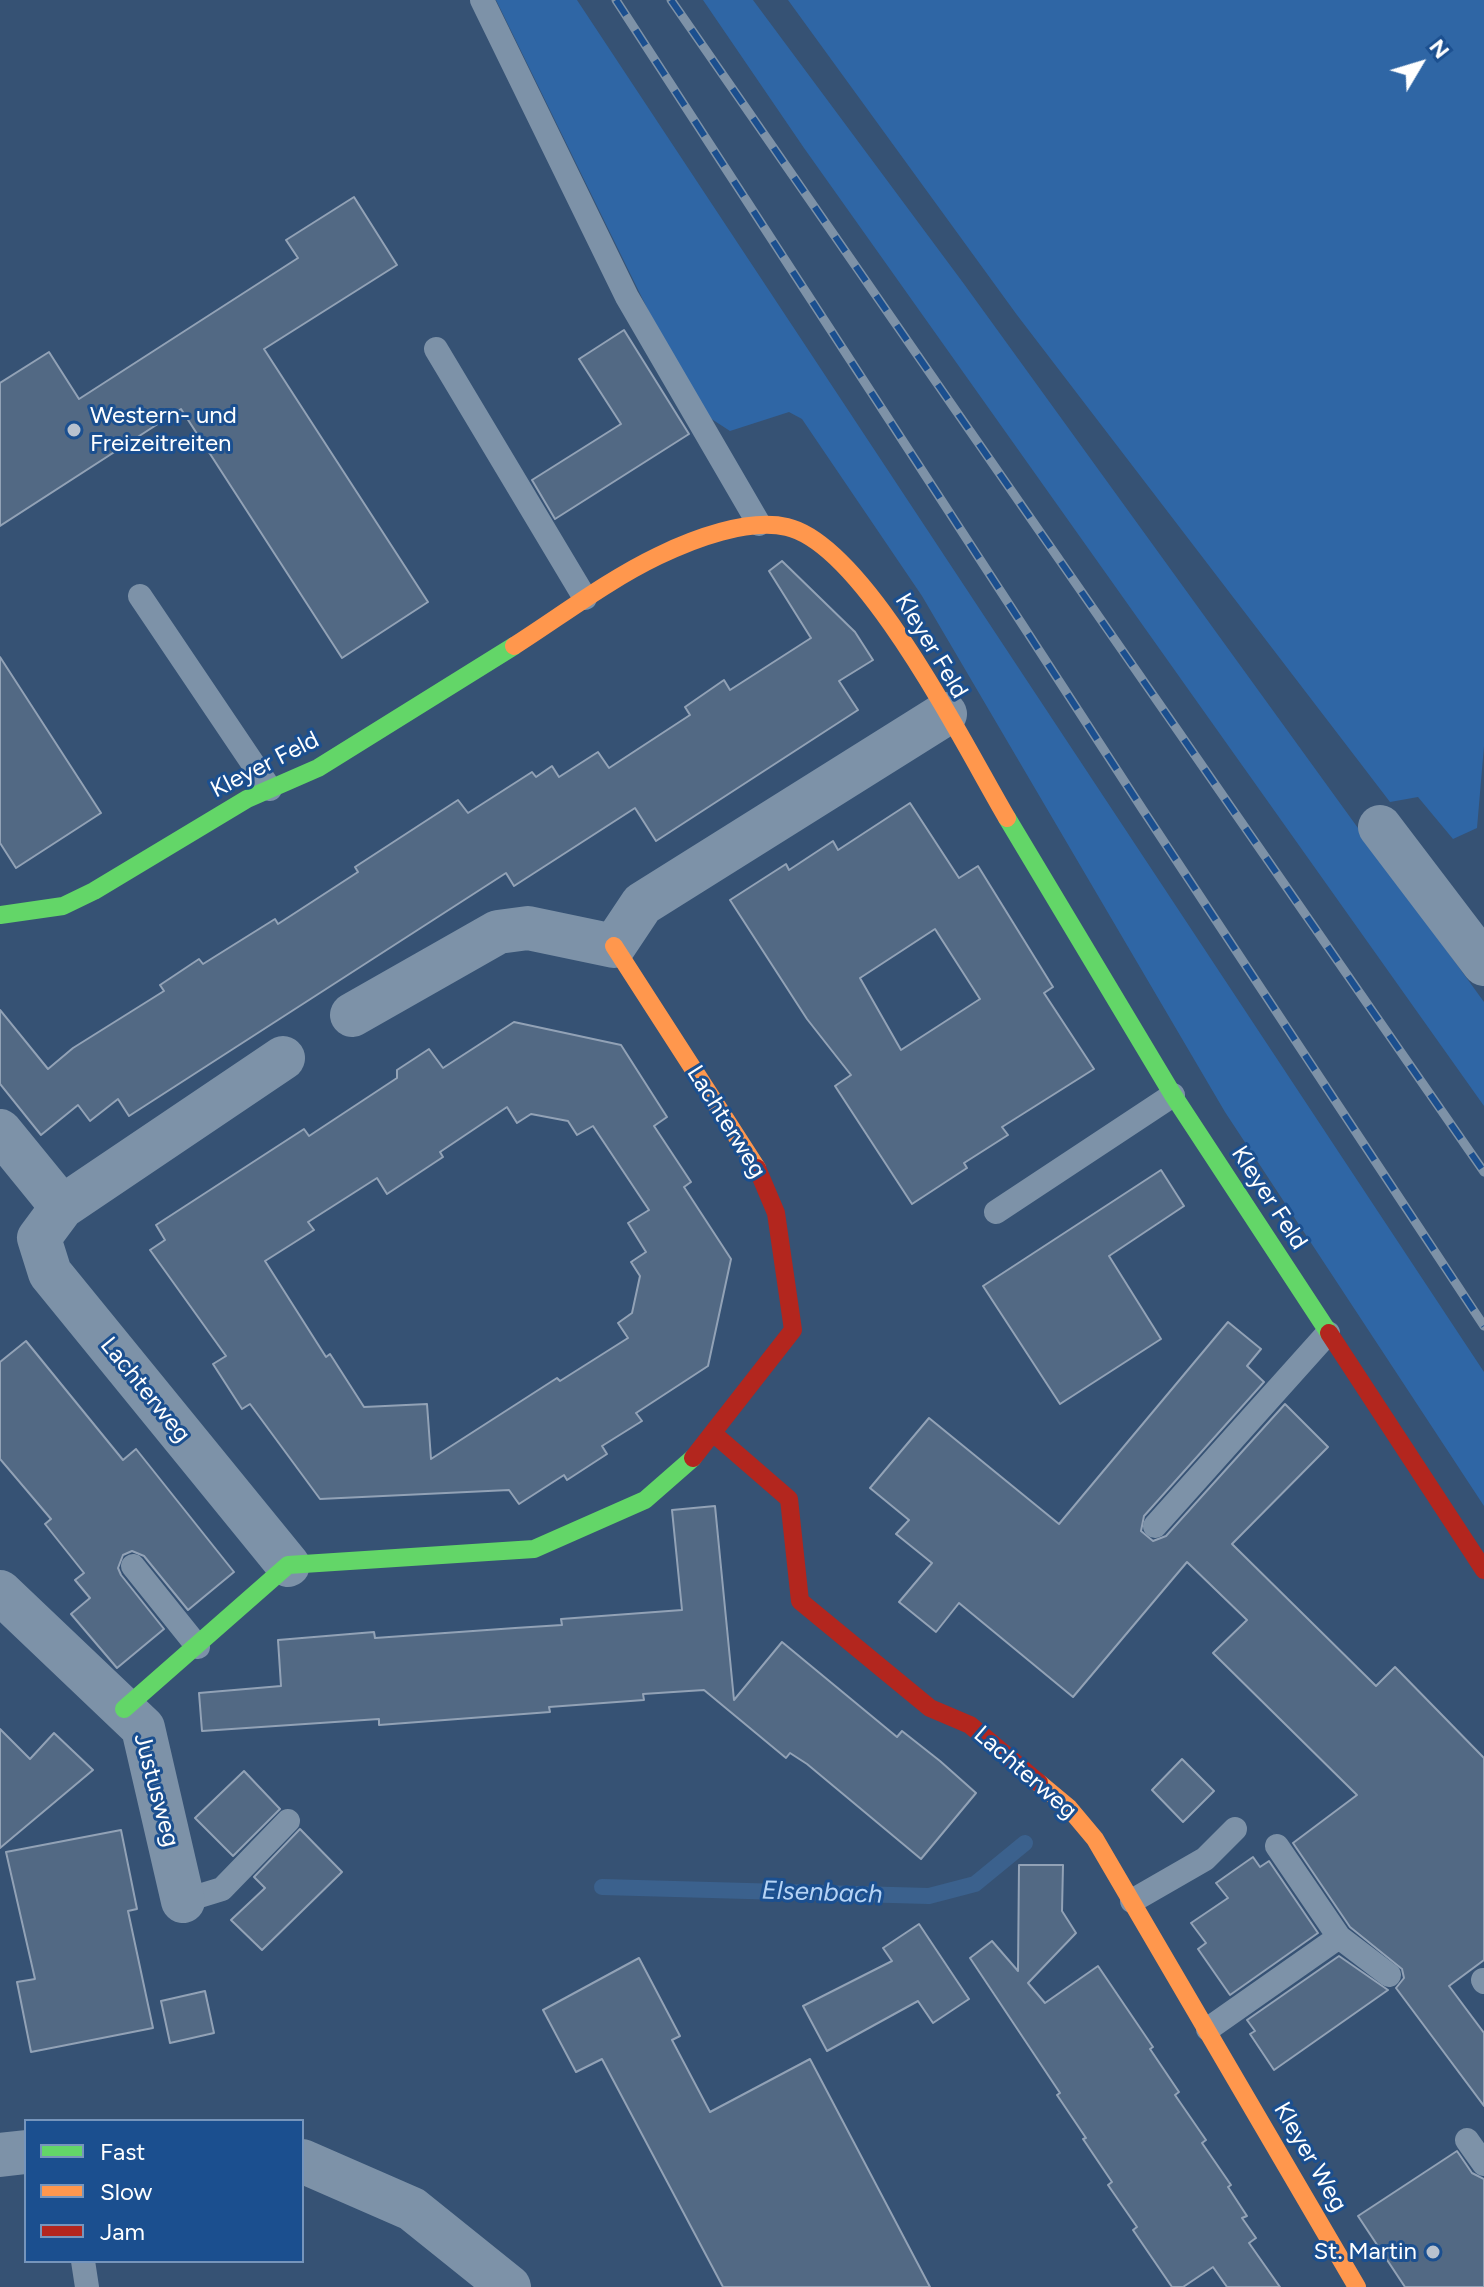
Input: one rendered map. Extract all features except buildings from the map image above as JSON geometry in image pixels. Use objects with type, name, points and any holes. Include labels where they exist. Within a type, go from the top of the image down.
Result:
[{"type":"street","name":"Kleyer Feld","points":[[0,915],[63,906],[270,789],[318,768],[585,598],[658,556],[714,534],[759,524],[797,528],[833,548],[855,571],[945,714],[1173,1095],[1484,1570]]},
{"type":"street","points":[[352,1015],[498,932],[528,928],[614,946],[642,904],[945,714]]},
{"type":"street","points":[[1380,827],[1484,964]]},
{"type":"street","name":"Lachterweg","points":[[283,1058],[62,1207],[39,1238],[50,1273],[288,1565],[534,1549],[645,1500],[686,1467],[793,1330],[776,1213],[760,1173],[614,946]]},
{"type":"street","points":[[0,1131],[62,1207]]},
{"type":"street","name":"Lachterweg","points":[[714,1434],[789,1499],[800,1601],[930,1708],[970,1725],[1069,1808],[1095,1839],[1245,2092]]},
{"type":"street","points":[[124,1709],[288,1565]]},
{"type":"street","name":"Justusweg","points":[[0,1592],[143,1728],[183,1901]]},
{"type":"street","name":"Kleyer Weg","points":[[1245,2092],[1357,2287]]},
{"type":"street","points":[[0,2155],[24,2152]]},
{"type":"street","points":[[304,2162],[412,2209],[498,2275],[509,2287]]},
{"type":"lane","points":[[482,0],[627,297],[759,524]]},
{"type":"lane","points":[[436,349],[585,598]]},
{"type":"lane","points":[[140,596],[270,789]]},
{"type":"lane","points":[[996,1212],[1173,1095]]},
{"type":"lane","points":[[1155,1526],[1328,1333]]},
{"type":"lane","points":[[133,1566],[198,1647]]},
{"type":"lane","points":[[183,1901],[222,1889],[288,1821]]},
{"type":"lane","points":[[1132,1901],[1205,1859],[1235,1829]]},
{"type":"lane","points":[[1277,1846],[1339,1937],[1389,1975]]},
{"type":"lane","points":[[1208,2029],[1339,1937]]},
{"type":"lane","points":[[1467,2140],[1484,2164]]},
{"type":"lane","points":[[83,2263],[87,2287]]},
{"type":"shaded area","points":[[496,0],[577,0],[1484,1372],[1484,1506],[1225,1112],[922,596],[802,419],[789,412],[730,431],[710,418],[674,363]]},
{"type":"shaded area","points":[[703,0],[753,0],[964,284],[1484,1002],[1484,1106],[804,148]]},
{"type":"shaded area","points":[[788,0],[1484,0],[1484,746],[1477,828],[1453,839],[1418,797],[1390,802],[1017,315]]},
{"type":"waterway","name":"Elsenbach","points":[[602,1887],[929,1896],[975,1884],[1025,1843]]},
{"type":"railway","points":[[616,0],[1143,810],[1484,1326]]},
{"type":"railway","points":[[671,0],[1484,1172]]},
{"type":"traffic: fast","points":[[0,915],[63,906],[94,891],[247,799],[318,768],[514,646]]},
{"type":"traffic: fast","points":[[1007,818],[1173,1095],[1329,1333]]},
{"type":"traffic: fast","points":[[124,1709],[288,1565],[534,1549],[645,1500],[693,1458]]},
{"type":"traffic: slow","points":[[514,646],[621,576],[672,550],[738,528],[755,525],[787,527],[817,542],[848,570],[880,608],[940,699],[1007,818]]},
{"type":"traffic: slow","points":[[614,946],[757,1168]]},
{"type":"traffic: slow","points":[[1039,1783],[1069,1808],[1095,1839],[1357,2287]]},
{"type":"traffic: jam","points":[[693,1458],[793,1330],[776,1213],[757,1168]]},
{"type":"traffic: jam","points":[[1329,1333],[1484,1570]]},
{"type":"traffic: jam","points":[[714,1434],[789,1499],[800,1601],[930,1708],[970,1725],[1039,1783]]},
{"type":"place","name":"Western- und Freizeitreiten","points":[[74,430]]},
{"type":"place","name":"St. Martin","points":[[1433,2252]]}]
